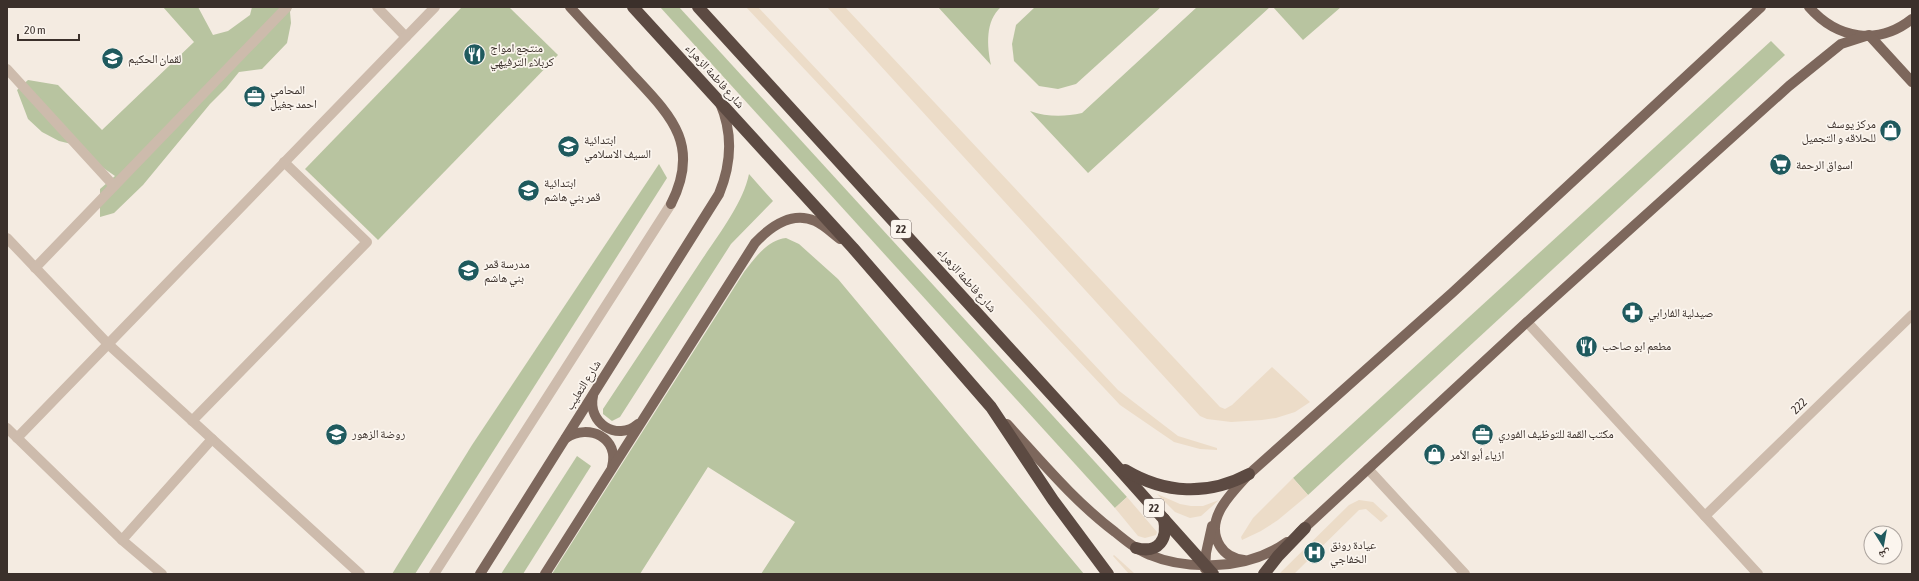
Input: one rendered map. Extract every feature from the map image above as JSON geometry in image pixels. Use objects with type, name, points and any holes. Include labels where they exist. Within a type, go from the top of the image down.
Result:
[{"type":"highway","name":"شارع فاطمة الزهراء","points":[[633,7],[853,248],[992,407],[1052,500],[1108,574]]},
{"type":"highway","name":"شارع فاطمة الزهراء","points":[[698,7],[1103,451],[1208,571]]},
{"type":"highway","points":[[1103,451],[1137,477],[1151,483],[1179,490],[1215,488],[1230,484],[1249,474]]},
{"type":"highway","points":[[1136,548],[1146,550],[1158,545],[1165,534],[1164,519]]},
{"type":"highway","points":[[1264,574],[1278,556],[1305,528]]},
{"type":"main road","points":[[570,7],[659,103],[675,125],[680,138],[683,165],[681,178],[670,204]]},
{"type":"main road","points":[[1208,571],[1211,531],[1226,500],[1249,474],[1458,287],[1761,7]]},
{"type":"main road","points":[[1809,7],[1825,23],[1835,29],[1846,33],[1869,35],[1912,82]]},
{"type":"main road","points":[[992,407],[1067,490],[1098,519],[1136,548],[1166,560],[1208,571],[1226,564],[1250,560],[1278,548],[1305,528],[1526,322],[1789,86],[1841,44],[1869,35],[1895,30],[1912,19]]},
{"type":"main road","name":"شارع التعليب","points":[[480,574],[709,211],[723,185],[729,157],[727,127],[718,100]]},
{"type":"main road","points":[[545,574],[747,254],[759,239],[772,228],[783,222],[800,218],[817,223],[853,248]]},
{"type":"main road","points":[[594,392],[592,407],[595,417],[602,425],[611,430],[622,431],[632,428],[640,422]]},
{"type":"main road","points":[[563,443],[571,436],[581,432],[591,432],[601,436],[608,444],[612,453],[611,469]]},
{"type":"main road","points":[[1220,510],[1215,525],[1215,533],[1221,548],[1234,558],[1250,560]]},
{"type":"street","points":[[35,268],[287,7]]},
{"type":"street","points":[[377,7],[406,37]]},
{"type":"street","points":[[17,438],[435,7]]},
{"type":"street","points":[[7,69],[114,186]]},
{"type":"street","points":[[192,421],[366,242],[284,162]]},
{"type":"street","points":[[434,574],[670,204]]},
{"type":"street","points":[[7,238],[108,344],[360,574]]},
{"type":"street","name":"222","points":[[1705,516],[1912,315]]},
{"type":"street","points":[[1526,322],[1758,574]]},
{"type":"street","points":[[7,428],[122,540],[162,574]]},
{"type":"street","points":[[122,540],[212,439]]},
{"type":"street","points":[[1368,469],[1465,574]]},
{"type":"green space","points":[[163,7],[198,7],[213,35],[228,31],[250,15],[252,7],[292,7],[290,12],[291,23],[287,43],[262,69],[239,72],[210,104],[143,185],[114,213],[100,217],[100,189],[115,176],[102,167],[84,147],[59,141],[42,132],[28,119],[17,90],[28,80],[58,85],[102,130],[194,42]]},
{"type":"green space","points":[[462,7],[509,7],[558,55],[378,240],[305,169]]},
{"type":"green space","points":[[660,7],[679,7],[1127,497],[1115,508]]},
{"type":"green space","points":[[938,7],[1001,7],[992,19],[988,34],[991,65]]},
{"type":"green space","points":[[1035,7],[1161,7],[1076,84],[1058,89],[1039,86],[1014,61],[1012,44],[1016,25]]},
{"type":"green space","points":[[1197,7],[1270,7],[1088,173],[1030,111],[1056,116],[1082,113]]},
{"type":"green space","points":[[1273,7],[1341,7],[1303,40]]},
{"type":"green space","points":[[1771,41],[1785,55],[1308,495],[1293,478]]},
{"type":"green space","points":[[659,164],[667,178],[415,574],[392,574],[472,445]]},
{"type":"green space","points":[[749,174],[773,201],[731,244],[620,417],[612,421],[603,414],[603,409],[735,209],[746,185]]},
{"type":"green space","points":[[786,238],[799,244],[838,279],[1084,574],[761,574],[795,522],[708,467],[640,574],[552,574],[744,272],[762,250],[779,239]]},
{"type":"green space","points":[[577,456],[591,466],[523,574],[501,574]]},
{"type":"shaded area","points":[[746,7],[758,7],[1118,390],[1178,436],[1217,448],[1217,450],[1200,449],[1174,442],[1120,405]]},
{"type":"shaded area","points":[[827,7],[845,7],[1220,407],[1225,409],[1232,405],[1272,367],[1310,402],[1295,412],[1276,418],[1262,420],[1231,422],[1207,419],[1200,416]]},
{"type":"shaded area","points":[[1293,478],[1308,495],[1278,520],[1261,531],[1242,540],[1241,537],[1253,518]]},
{"type":"shaded area","points":[[1157,494],[1180,504],[1191,506],[1203,506],[1219,500],[1201,516],[1190,518],[1175,512]]},
{"type":"shaded area","points":[[1127,497],[1157,532],[1156,535],[1145,538],[1138,536],[1115,508]]},
{"type":"shaded area","points":[[1359,500],[1373,502],[1388,516],[1381,522],[1366,509],[1359,510],[1294,574],[1279,574],[1349,505]]},
{"type":"shaded area","points":[[1114,555],[1135,574],[1129,574],[1113,556]]},
{"type":"place","name":"منتجع امواج كربلاء الترفيهي","points":[[474,55]]},
{"type":"place","name":"لقمان الحكيم","points":[[112,59]]},
{"type":"place","name":"المحامي احمد جغيل","points":[[254,97]]},
{"type":"place","name":"مركز يوسف للحلاقه و التجميل","points":[[1891,131]]},
{"type":"place","name":"ابتدائية السيف الاسلامي","points":[[568,147]]},
{"type":"place","name":"اسواق الرحمة","points":[[1780,165]]},
{"type":"place","name":"ابتدائية قمر بني هاشم","points":[[528,190]]},
{"type":"place","name":"مدرسة قمر بني هاشم","points":[[468,271]]},
{"type":"place","name":"صيدلية الفارابي","points":[[1632,313]]},
{"type":"place","name":"مطعم ابو صاحب","points":[[1586,346]]},
{"type":"place","name":"روضة الزهور","points":[[337,434]]},
{"type":"place","name":"مكتب القمة للتوظيف الفوري","points":[[1483,434]]},
{"type":"place","name":"ازياء أبو الأمر","points":[[1434,455]]},
{"type":"place","name":"عيادة رونق الخفاجي","points":[[1314,552]]}]
